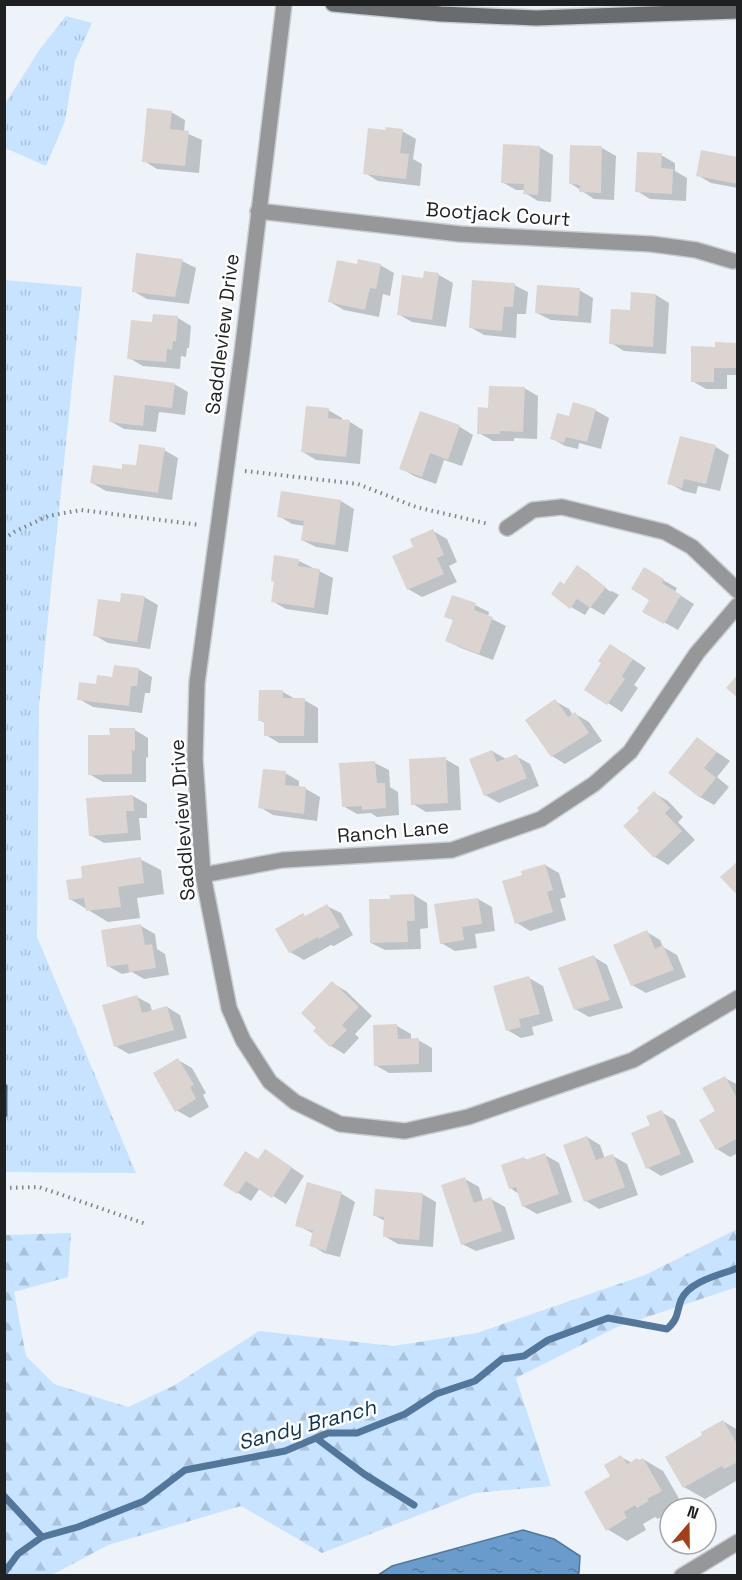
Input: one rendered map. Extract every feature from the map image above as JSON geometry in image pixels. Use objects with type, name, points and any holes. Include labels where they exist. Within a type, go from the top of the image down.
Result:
[{"type":"main road","points":[[333,4],[441,15],[536,18],[738,11]]},
{"type":"street","name":"Saddleview Drive","points":[[284,4],[243,353],[197,683],[195,759],[203,875],[229,1008],[243,1040],[270,1082],[295,1102],[340,1124],[405,1131],[468,1117],[633,1060],[738,998]]},
{"type":"street","name":"Bootjack Court","points":[[258,211],[460,234],[651,244],[696,250],[733,261]]},
{"type":"street","points":[[507,528],[533,510],[562,507],[665,532],[692,547],[738,591]]},
{"type":"street","name":"Ranch Lane","points":[[203,875],[283,860],[452,850],[541,819],[594,784],[630,752],[696,653],[738,605]]},
{"type":"street","points":[[682,1575],[738,1542]]},
{"type":"path","points":[[227,469],[358,484],[416,507],[507,528]]},
{"type":"path","points":[[4,539],[48,516],[81,510],[219,527]]},
{"type":"path","points":[[4,1188],[39,1187],[146,1224]]},
{"type":"green space","points":[[66,16],[92,23],[75,61],[65,121],[46,166],[5,148],[5,104],[40,49]]},
{"type":"green space","points":[[4,280],[82,287],[39,706],[37,937],[136,1173],[5,1172]]},
{"type":"green space","points":[[737,1229],[737,1287],[617,1327],[516,1378],[551,1486],[475,1493],[322,1553],[241,1506],[108,1545],[52,1575],[5,1575],[5,1235],[71,1233],[68,1277],[14,1292],[26,1356],[54,1384],[128,1407],[173,1386],[259,1331],[393,1346],[477,1333],[645,1275]]},
{"type":"water","points":[[523,1530],[554,1539],[580,1556],[579,1573],[576,1576],[378,1575],[392,1566]]},
{"type":"building","points":[[147,108],[172,111],[170,129],[189,131],[185,166],[142,162]]},
{"type":"building","points":[[386,127],[403,129],[400,153],[409,154],[406,179],[363,174],[368,128],[385,130]]},
{"type":"building","points":[[503,144],[540,146],[538,195],[523,194],[524,184],[501,183]]},
{"type":"building","points":[[570,145],[602,146],[601,193],[579,192],[580,185],[569,184]]},
{"type":"building","points":[[701,150],[738,157],[738,184],[696,176]]},
{"type":"building","points":[[637,152],[662,153],[661,168],[673,169],[672,194],[635,192]]},
{"type":"building","points":[[136,253],[183,259],[175,297],[132,292]]},
{"type":"building","points":[[358,259],[381,264],[376,289],[370,288],[365,310],[328,302],[337,260],[357,264]]},
{"type":"building","points":[[424,271],[439,273],[432,320],[397,315],[402,275],[423,278]]},
{"type":"building","points":[[472,280],[515,283],[513,307],[504,307],[502,331],[469,328]]},
{"type":"building","points":[[537,285],[580,288],[578,316],[535,313]]},
{"type":"building","points":[[631,292],[656,294],[653,347],[609,344],[611,309],[630,310]]},
{"type":"building","points":[[153,314],[178,316],[176,341],[173,341],[172,350],[167,349],[166,362],[127,359],[131,320],[152,322]]},
{"type":"building","points":[[715,342],[736,343],[736,368],[714,368],[714,382],[691,382],[691,346],[715,347]]},
{"type":"building","points":[[114,375],[175,383],[172,408],[145,405],[143,426],[109,422]]},
{"type":"building","points":[[489,386],[525,387],[523,432],[500,431],[500,434],[477,434],[478,407],[488,408]]},
{"type":"building","points":[[573,402],[596,409],[587,442],[566,437],[564,443],[550,439],[557,413],[569,416]]},
{"type":"building","points":[[306,406],[329,408],[328,418],[350,420],[346,457],[301,452]]},
{"type":"building","points":[[420,411],[460,425],[448,460],[430,453],[422,477],[399,469]]},
{"type":"building","points":[[680,436],[716,445],[706,484],[684,479],[682,488],[667,484]]},
{"type":"building","points":[[139,444],[165,448],[158,493],[90,483],[93,465],[122,469],[122,464],[136,465]]},
{"type":"building","points":[[281,491],[341,500],[335,545],[301,540],[304,521],[277,517]]},
{"type":"building","points":[[433,529],[444,555],[437,558],[444,574],[407,590],[392,556],[413,547],[410,539]]},
{"type":"building","points":[[274,555],[299,559],[298,566],[320,569],[314,608],[271,602]]},
{"type":"building","points":[[577,565],[606,587],[590,608],[577,599],[570,609],[551,594],[560,581],[564,584]]},
{"type":"building","points":[[644,567],[664,579],[662,583],[681,595],[664,624],[642,612],[649,600],[631,589]]},
{"type":"building","points":[[121,593],[145,596],[137,642],[93,636],[98,599],[120,602]]},
{"type":"building","points":[[452,595],[476,603],[474,610],[493,617],[479,654],[445,641],[453,620],[444,617]]},
{"type":"building","points":[[610,644],[633,659],[622,676],[625,679],[607,705],[584,690],[601,663],[598,661]]},
{"type":"building","points":[[114,665],[139,668],[137,686],[131,686],[129,706],[77,700],[79,682],[96,684],[97,675],[112,677]]},
{"type":"building","points":[[738,674],[738,698],[726,688]]},
{"type":"building","points":[[259,690],[283,690],[283,698],[305,698],[304,736],[264,736],[264,721],[258,721]]},
{"type":"building","points":[[555,699],[568,717],[575,712],[589,733],[551,757],[525,720]]},
{"type":"building","points":[[109,728],[135,728],[132,774],[88,775],[88,735],[110,735]]},
{"type":"building","points":[[697,737],[717,752],[704,768],[716,778],[700,798],[668,773]]},
{"type":"building","points":[[492,750],[497,762],[517,754],[527,778],[484,796],[469,759]]},
{"type":"building","points":[[446,757],[448,803],[411,805],[409,759]]},
{"type":"building","points":[[375,761],[377,783],[385,783],[386,808],[362,810],[362,806],[342,807],[339,763]]},
{"type":"building","points":[[263,769],[286,771],[285,785],[306,787],[304,814],[258,808]]},
{"type":"building","points":[[654,791],[670,808],[665,813],[682,831],[654,858],[623,826],[639,811],[637,808]]},
{"type":"building","points":[[133,795],[134,811],[126,811],[128,833],[89,836],[86,798]]},
{"type":"building","points":[[141,857],[144,883],[118,887],[121,907],[86,911],[84,898],[69,900],[66,880],[82,878],[81,866]]},
{"type":"building","points":[[738,861],[738,896],[720,877]]},
{"type":"building","points":[[545,864],[553,890],[547,892],[553,912],[515,924],[502,881],[522,875],[521,871]]},
{"type":"building","points":[[414,894],[415,921],[407,921],[408,942],[370,943],[369,899],[390,899],[390,895]]},
{"type":"building","points":[[478,898],[482,924],[462,927],[464,940],[440,944],[434,904]]},
{"type":"building","points":[[327,904],[340,927],[289,953],[275,929],[303,913],[305,916]]},
{"type":"building","points":[[141,924],[145,945],[152,944],[156,968],[129,972],[128,964],[107,967],[101,930]]},
{"type":"building","points":[[647,930],[655,949],[663,945],[674,970],[631,986],[613,945]]},
{"type":"building","points":[[594,955],[610,1000],[574,1010],[558,968]]},
{"type":"building","points":[[529,976],[540,1014],[519,1019],[521,1027],[506,1031],[493,986]]},
{"type":"building","points":[[332,981],[359,1007],[342,1025],[347,1030],[330,1047],[313,1031],[316,1028],[301,1013]]},
{"type":"building","points":[[137,995],[142,1013],[167,1006],[174,1030],[114,1047],[102,1005]]},
{"type":"building","points":[[397,1024],[398,1039],[419,1038],[419,1064],[374,1066],[373,1025]]},
{"type":"building","points":[[178,1058],[194,1085],[190,1087],[196,1099],[175,1112],[153,1073]]},
{"type":"building","points":[[725,1076],[738,1100],[738,1138],[716,1150],[699,1120],[715,1111],[702,1088]]},
{"type":"building","points":[[662,1110],[681,1154],[646,1169],[631,1133],[650,1125],[646,1116]]},
{"type":"building","points":[[587,1136],[596,1160],[613,1154],[625,1187],[584,1202],[563,1145]]},
{"type":"building","points":[[265,1149],[292,1167],[272,1198],[246,1181],[237,1194],[223,1185],[245,1151],[258,1159]]},
{"type":"building","points":[[545,1153],[559,1194],[522,1207],[516,1187],[509,1189],[501,1165]]},
{"type":"building","points":[[465,1177],[474,1203],[491,1197],[502,1231],[461,1245],[441,1185]]},
{"type":"building","points":[[307,1182],[342,1192],[326,1251],[309,1246],[313,1231],[295,1226]]},
{"type":"building","points":[[375,1189],[423,1193],[419,1240],[383,1237],[384,1217],[373,1216]]},
{"type":"building","points":[[723,1420],[738,1445],[738,1462],[724,1469],[722,1466],[683,1488],[665,1457]]},
{"type":"building","points":[[621,1455],[627,1464],[637,1458],[639,1460],[643,1458],[662,1491],[647,1499],[649,1501],[637,1508],[635,1505],[624,1512],[627,1518],[606,1531],[584,1492],[610,1476],[604,1465]]},
{"type":"waterway","points":[[4,1087],[4,1114]]},
{"type":"waterway","name":"Sandy Branch","points":[[4,1573],[18,1554],[42,1537],[78,1527],[144,1501],[185,1470],[285,1451],[328,1433],[357,1433],[405,1414],[436,1394],[475,1381],[502,1359],[524,1356],[548,1340],[608,1318],[667,1329],[675,1319],[685,1293],[706,1279],[738,1268]]},
{"type":"waterway","points":[[316,1438],[364,1474],[414,1505]]},
{"type":"waterway","points":[[4,1496],[42,1537]]}]
